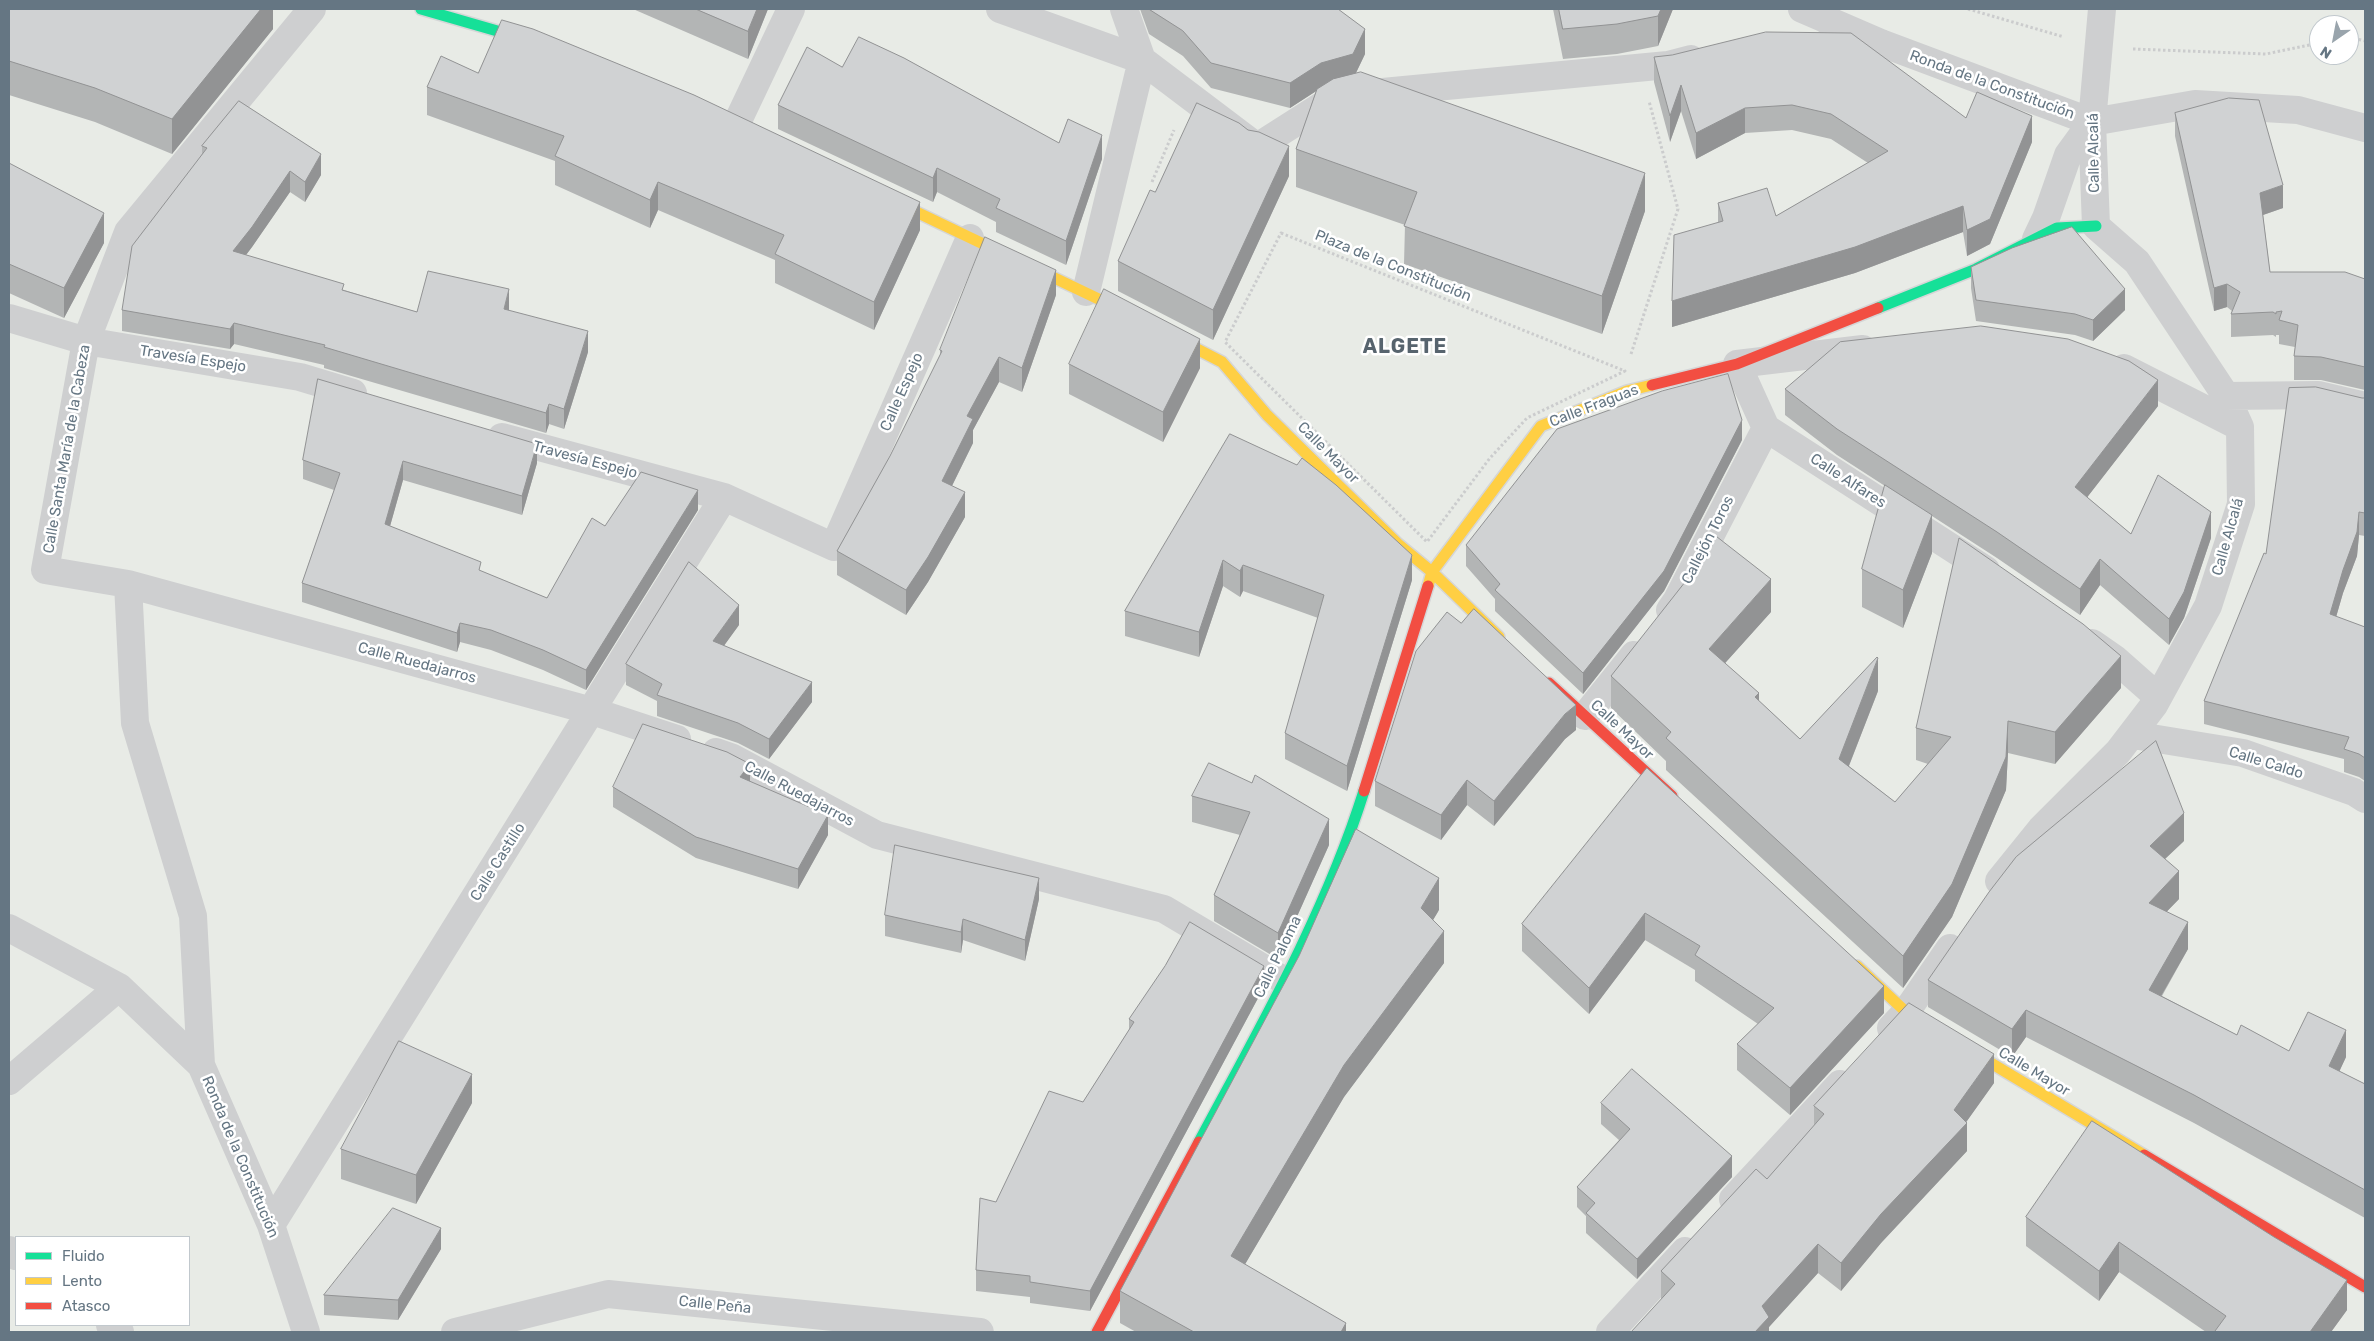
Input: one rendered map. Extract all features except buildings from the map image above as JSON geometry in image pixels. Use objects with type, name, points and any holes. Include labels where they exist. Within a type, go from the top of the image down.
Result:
[{"type":"street","name":"Calle Santa María de la Cabeza","points":[[128,584],[45,570],[86,341],[128,232],[312,9]]},
{"type":"street","points":[[421,9],[542,44]]},
{"type":"street","points":[[735,127],[791,9]]},
{"type":"street","points":[[1000,9],[1142,60],[1257,147],[1326,103],[1351,95],[1668,65],[1716,53]]},
{"type":"street","points":[[874,192],[1086,292],[1142,60],[1124,9]]},
{"type":"street","name":"Ronda de la Constitución","points":[[1802,9],[1881,44],[2092,122],[2195,104],[2298,110],[2365,128]]},
{"type":"street","name":"Calle Alcalá","points":[[1982,903],[2041,829],[2133,735],[2158,697],[2208,606],[2241,504],[2240,427],[2226,396],[2137,262],[2096,226],[2092,122],[2102,9]]},
{"type":"street","points":[[1803,42],[1881,44]]},
{"type":"street","points":[[2036,239],[2046,218],[2068,155],[2092,122]]},
{"type":"street","name":"Calle Fraguas","points":[[1432,572],[1541,426],[1634,390],[1737,364],[1976,269],[2058,228],[2096,226]]},
{"type":"street","name":"Calle Espejo","points":[[834,547],[970,238]]},
{"type":"street","name":"Calle Mayor","points":[[1086,292],[1222,362],[1267,415],[1398,544],[1432,572],[1506,643]]},
{"type":"street","name":"Travesía Espejo","points":[[9,318],[86,341],[300,377],[374,399]]},
{"type":"street","name":"Calle Fraguas","points":[[1737,364],[1884,347]]},
{"type":"street","points":[[2098,359],[2134,372],[2240,427]]},
{"type":"street","points":[[1737,364],[1766,428]]},
{"type":"street","points":[[2226,396],[2318,395],[2365,406]]},
{"type":"street","name":"Calle Alfares","points":[[1766,428],[2005,582]]},
{"type":"street","name":"Callejón Toros","points":[[1585,716],[1677,600],[1766,428]]},
{"type":"street","name":"Travesía Espejo","points":[[476,429],[724,498],[834,547]]},
{"type":"street","name":"Calle Castillo","points":[[271,1225],[724,498]]},
{"type":"street","name":"Calle Paloma","points":[[1097,1332],[1285,980],[1348,841],[1432,572]]},
{"type":"street","points":[[128,584],[135,723],[193,916],[201,1065]]},
{"type":"street","name":"Calle Ruedajarros","points":[[128,584],[592,711],[732,758],[877,835],[1164,908],[1285,980]]},
{"type":"street","points":[[2068,626],[2115,659],[2158,697]]},
{"type":"street","name":"Calle Mayor","points":[[1541,676],[1679,803]]},
{"type":"street","name":"Calle Caldo","points":[[2133,735],[2244,752],[2354,792],[2365,799]]},
{"type":"street","points":[[1610,1332],[1906,1012],[1966,926]]},
{"type":"street","name":"Ronda de la Constitución","points":[[9,928],[119,987],[201,1065],[271,1225],[306,1332]]},
{"type":"street","name":"Calle Mayor","points":[[1846,956],[1906,1012],[2365,1287]]},
{"type":"street","points":[[9,1081],[119,987]]},
{"type":"street","name":"Calle Peña","points":[[455,1332],[608,1294],[980,1332]]},
{"type":"path","points":[[1968,9],[2098,48],[2266,54],[2309,44]]},
{"type":"path","points":[[1634,390],[1625,371],[1678,209],[1639,67]]},
{"type":"path","points":[[1148,191],[1174,129]]},
{"type":"path","name":"Plaza de la Constitución","points":[[1280,233],[1625,371],[1527,418],[1490,458],[1427,542],[1225,342],[1280,233]]},
{"type":"shaded area","points":[[9,9],[2365,9],[2365,1332],[9,1332]]},
{"type":"traffic: fast","points":[[421,9],[532,41]]},
{"type":"traffic: fast","points":[[1878,308],[1976,269],[2057,228],[2096,226]]},
{"type":"traffic: fast","points":[[1199,1142],[1268,1014],[1311,926],[1348,837],[1364,791]]},
{"type":"traffic: slow","points":[[887,198],[1132,315]]},
{"type":"traffic: slow","points":[[1168,334],[1222,362],[1267,415],[1398,544],[1432,572],[1499,637]]},
{"type":"traffic: slow","points":[[1428,586],[1432,572],[1541,426],[1627,391],[1652,385]]},
{"type":"traffic: slow","points":[[1857,966],[1906,1012],[2144,1155]]},
{"type":"traffic: jam","points":[[1652,385],[1737,364],[1878,308]]},
{"type":"traffic: jam","points":[[1364,791],[1428,586]]},
{"type":"traffic: jam","points":[[1549,683],[1672,796]]},
{"type":"traffic: jam","points":[[1097,1332],[1199,1142]]},
{"type":"traffic: jam","points":[[2144,1155],[2365,1287]]},
{"type":"district","name":"ALGETE","points":[[1405,347]]}]
